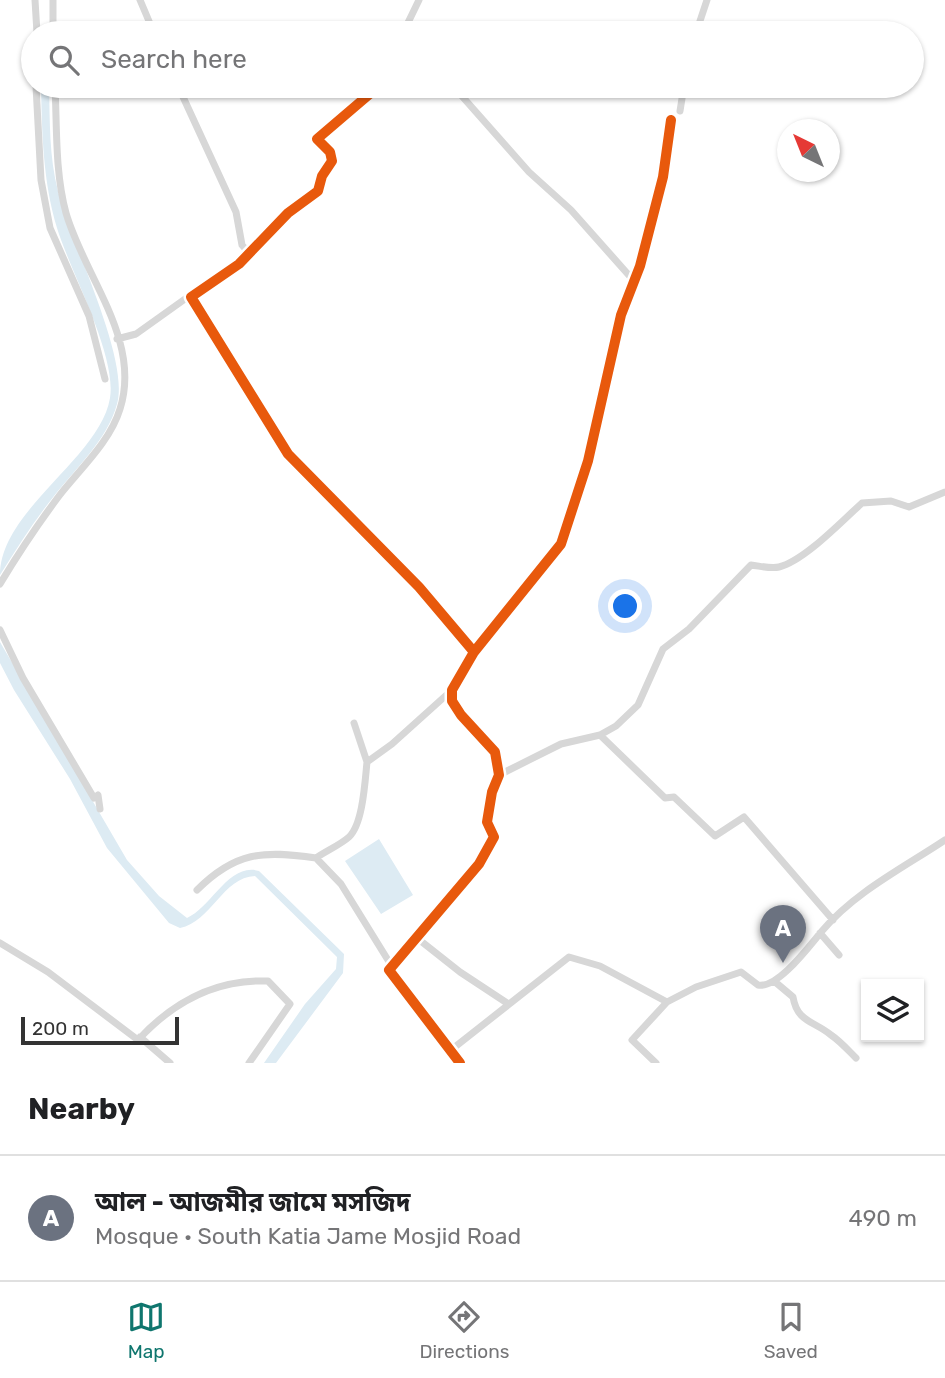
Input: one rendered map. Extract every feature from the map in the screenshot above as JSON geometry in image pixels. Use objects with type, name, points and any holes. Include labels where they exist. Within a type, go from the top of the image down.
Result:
[{"type":"street","points":[[35,0],[36,21]]},
{"type":"street","points":[[53,0],[53,21]]},
{"type":"street","points":[[140,0],[149,21]]},
{"type":"street","points":[[410,21],[419,0]]},
{"type":"street","points":[[700,21],[707,0]]},
{"type":"street","points":[[38,98],[41,180],[50,228],[89,316],[105,379]]},
{"type":"street","points":[[0,584],[59,497],[103,441],[120,411],[125,386],[117,339],[103,294],[66,213],[57,145],[55,98]]},
{"type":"street","points":[[184,98],[236,212],[242,245],[250,254]]},
{"type":"street","points":[[365,98],[317,139],[330,152],[332,161],[321,176],[318,191],[288,213],[250,254],[191,297],[288,454],[419,587],[474,652]]},
{"type":"street","points":[[464,98],[529,172],[571,210],[634,281]]},
{"type":"street","points":[[680,111],[682,98]]},
{"type":"street","points":[[367,762],[393,744],[452,690],[474,652],[561,544],[587,461],[621,315],[634,281],[663,177],[671,120]]},
{"type":"street","points":[[117,339],[136,334],[184,299]]},
{"type":"street","points":[[499,775],[561,744],[600,735],[616,726],[638,705],[663,649],[689,629],[751,565],[775,568],[794,561],[841,525],[862,503],[891,501],[909,507],[945,492]]},
{"type":"street","points":[[0,630],[23,678],[94,798],[98,795],[100,809]]},
{"type":"street","points":[[452,690],[452,701],[461,715],[495,752],[499,775],[492,792],[487,822],[494,837],[487,853],[389,970],[460,1063]]},
{"type":"street","points":[[197,890],[219,868],[250,856],[316,858],[349,837],[356,827],[365,787],[367,762],[354,723]]},
{"type":"street","points":[[600,735],[665,798],[674,797],[715,836],[744,817],[833,920]]},
{"type":"street","points":[[656,1063],[632,1040],[667,1002],[696,987],[741,972],[762,987],[774,981],[808,950],[833,920],[895,872],[945,840]]},
{"type":"street","points":[[316,858],[341,884],[391,965]]},
{"type":"street","points":[[820,933],[839,955]]},
{"type":"street","points":[[417,938],[460,972],[508,1003]]},
{"type":"street","points":[[0,943],[48,972],[138,1040],[163,1013],[208,990],[247,981],[268,981],[290,1004],[249,1063]]},
{"type":"street","points":[[451,1050],[569,957],[600,966],[667,1002]]},
{"type":"street","points":[[774,981],[793,997],[795,1008],[805,1021],[822,1028],[856,1058]]},
{"type":"street","points":[[140,1037],[170,1063]]},
{"type":"shaded area","points":[[41,98],[49,98],[51,152],[58,191],[107,331],[119,384],[117,404],[106,430],[40,515],[0,575],[4,551],[16,528],[89,442],[102,420],[110,398],[110,380],[100,337],[63,246],[52,211]]},
{"type":"shaded area","points":[[0,642],[127,860],[159,896],[187,918],[196,913],[238,873],[259,871],[344,954],[343,973],[276,1063],[264,1063],[305,1004],[336,969],[337,957],[255,876],[234,884],[191,924],[180,928],[169,923],[107,848],[70,779],[14,690],[0,663]]},
{"type":"shaded area","points":[[379,839],[413,895],[381,914],[345,861]]},
{"type":"cycle path","points":[[365,98],[317,139],[330,152],[332,161],[322,176],[318,191],[288,213],[239,264],[191,297],[288,454],[419,587],[474,652]]},
{"type":"cycle path","points":[[460,1063],[389,970],[479,864],[494,837],[487,822],[492,792],[499,775],[495,752],[461,715],[452,701],[452,690],[474,652],[561,544],[588,461],[621,315],[640,266],[663,177],[671,120]]},
{"type":"place","name":"আল - আজমীর জামে মসজিদ","points":[[783,963]]}]
